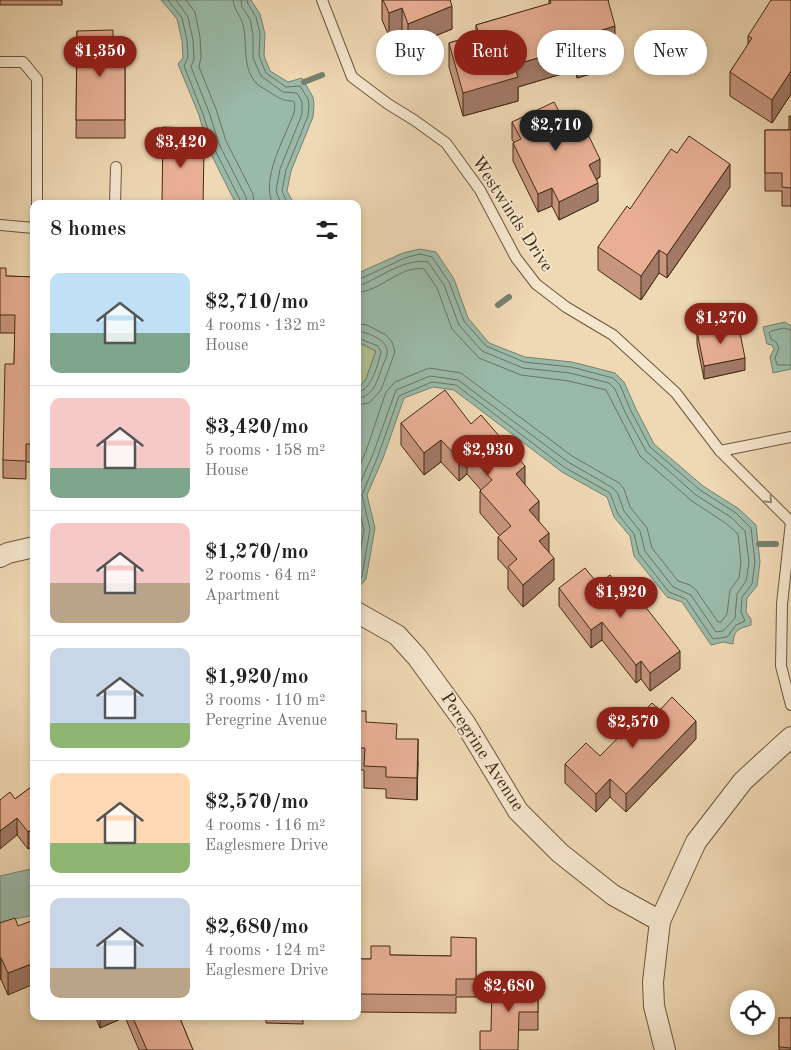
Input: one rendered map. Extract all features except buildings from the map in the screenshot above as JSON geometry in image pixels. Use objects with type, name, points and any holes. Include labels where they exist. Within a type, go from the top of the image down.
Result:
[{"type":"street","points":[[0,557],[8,553],[30,548]]},
{"type":"street","name":"Peregrine Avenue","points":[[361,615],[397,635],[417,657],[465,723],[518,811],[560,852],[613,895],[660,921]]},
{"type":"street","points":[[665,1050],[654,1006],[653,982],[660,921],[696,842],[743,781],[791,737]]},
{"type":"lane","name":"Westwinds Drive","points":[[322,0],[352,77],[446,143],[480,190],[516,258],[536,284],[566,307],[613,335],[676,393],[720,450],[791,522]]},
{"type":"lane","points":[[0,62],[23,62],[37,79],[37,200]]},
{"type":"lane","points":[[115,200],[116,167]]},
{"type":"lane","points":[[0,225],[30,228]]},
{"type":"lane","points":[[720,450],[791,438]]},
{"type":"lane","points":[[791,522],[782,604],[781,666],[791,705]]},
{"type":"green space","points":[[361,344],[376,351],[366,379],[361,385]]},
{"type":"water","points":[[161,0],[251,0],[260,14],[265,34],[264,56],[270,71],[288,82],[302,78],[313,97],[313,117],[291,171],[287,191],[292,200],[234,200],[208,148],[199,115],[178,64],[183,58],[182,41],[177,19]]},
{"type":"water","points":[[420,249],[436,252],[454,279],[468,318],[489,343],[525,357],[572,362],[615,373],[624,382],[654,444],[703,486],[739,509],[756,525],[760,562],[757,586],[747,598],[746,612],[751,619],[751,625],[736,632],[733,644],[723,642],[711,645],[682,602],[667,597],[634,556],[630,536],[614,517],[607,497],[562,472],[454,390],[433,387],[404,398],[383,458],[367,495],[375,528],[366,579],[361,585],[361,385],[366,379],[376,351],[361,344],[361,272],[403,253]]},
{"type":"water","points":[[785,322],[791,326],[791,369],[773,373],[770,357],[774,349],[772,345],[767,344],[763,327]]},
{"type":"water","points":[[30,869],[30,916],[0,922],[0,876]]},
{"type":"waterway","points":[[304,82],[322,75]]},
{"type":"waterway","points":[[498,305],[509,297]]},
{"type":"waterway","points":[[759,544],[776,544]]}]
